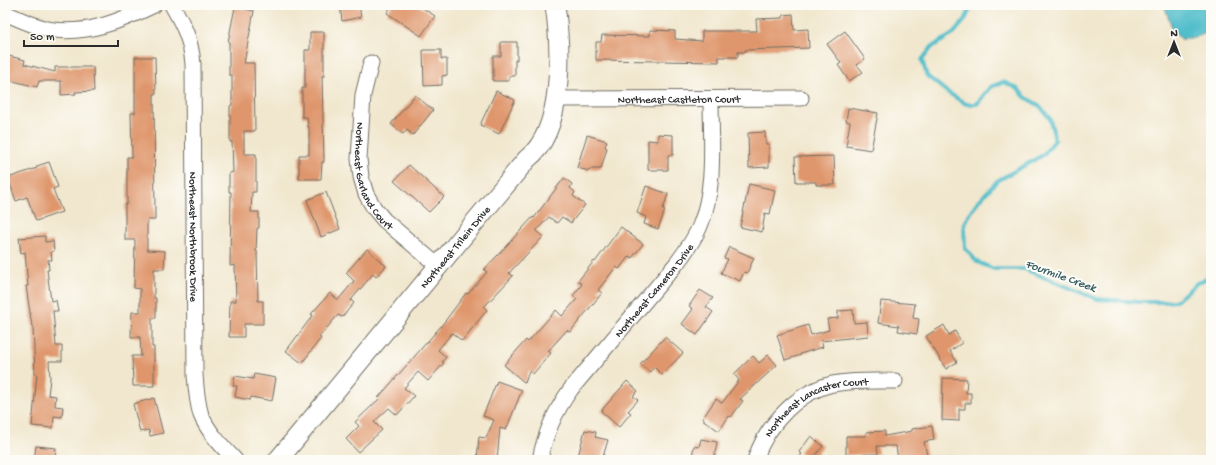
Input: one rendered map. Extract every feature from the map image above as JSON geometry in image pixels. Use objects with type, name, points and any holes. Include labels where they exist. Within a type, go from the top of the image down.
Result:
[{"type":"street","points":[[5,13],[32,25],[65,31],[83,30],[105,26],[154,5]]},
{"type":"street","name":"Northeast Northbrook Drive","points":[[172,5],[187,32],[192,48],[193,64],[194,375],[196,396],[202,416],[214,437],[235,460]]},
{"type":"street","name":"Northeast Trilein Drive","points":[[278,460],[542,141],[550,123],[556,99],[558,33],[555,5]]},
{"type":"street","name":"Northeast Garland Court","points":[[371,63],[363,95],[359,160],[361,177],[366,194],[374,208],[384,220],[438,266]]},
{"type":"street","name":"Northeast Castleton Court","points":[[556,99],[801,98]]},
{"type":"street","name":"Northeast Cameron Drive","points":[[540,460],[542,446],[549,426],[559,406],[571,389],[677,263],[690,246],[700,226],[710,186],[711,99]]},
{"type":"street","name":"Northeast Lancaster Court","points":[[755,460],[759,446],[784,412],[812,391],[839,383],[895,381]]},
{"type":"water","points":[[1164,5],[1211,5],[1211,31],[1194,38],[1184,38],[1183,40],[1174,33]]},
{"type":"building","points":[[340,5],[359,5],[361,17],[342,21]]},
{"type":"building","points":[[392,5],[418,5],[435,16],[421,36],[387,13]]},
{"type":"building","points":[[235,7],[254,11],[244,63],[254,63],[255,131],[244,131],[244,154],[256,154],[256,192],[252,192],[251,212],[259,212],[259,228],[257,228],[256,251],[258,301],[263,301],[263,324],[244,324],[244,337],[229,337],[230,301],[236,301],[235,265],[230,266],[231,192],[229,192],[229,173],[233,172],[232,142],[230,142],[232,75],[229,75],[228,42]]},
{"type":"building","points":[[793,14],[794,30],[808,29],[809,48],[745,50],[745,52],[738,52],[738,57],[719,57],[719,62],[596,60],[596,42],[601,42],[602,35],[650,36],[650,30],[675,31],[675,39],[702,41],[702,31],[757,31],[756,19],[783,18],[783,15]]},
{"type":"building","points":[[845,31],[865,59],[857,65],[863,72],[849,81],[838,65],[841,63],[827,44]]},
{"type":"building","points":[[310,32],[324,32],[324,76],[322,76],[324,162],[322,162],[321,179],[299,179],[299,155],[309,155],[309,127],[307,117],[302,117],[302,88],[305,88],[305,50],[310,50]]},
{"type":"building","points":[[501,42],[517,42],[515,76],[509,76],[509,81],[493,81],[493,56],[501,56]]},
{"type":"building","points":[[423,50],[441,50],[441,59],[447,59],[447,75],[442,76],[442,85],[424,86]]},
{"type":"building","points":[[5,55],[25,60],[24,64],[55,72],[55,67],[93,67],[94,91],[75,92],[76,94],[61,95],[61,81],[39,81],[37,87],[5,79],[7,71],[5,71]]},
{"type":"building","points":[[135,57],[155,57],[155,220],[147,220],[147,250],[165,251],[164,269],[154,269],[156,318],[152,318],[152,347],[154,347],[154,386],[133,386],[132,356],[141,356],[140,337],[131,337],[132,312],[140,312],[140,289],[134,288],[135,240],[125,240],[125,204],[127,204],[127,157],[132,157],[131,113],[135,113]]},
{"type":"building","points":[[496,91],[515,100],[499,134],[480,125]]},
{"type":"building","points":[[415,95],[433,110],[413,135],[407,130],[403,134],[391,124]]},
{"type":"building","points":[[848,108],[878,113],[871,150],[846,146],[850,122],[846,121]]},
{"type":"building","points":[[765,132],[766,144],[769,144],[769,167],[749,168],[748,133]]},
{"type":"building","points":[[658,134],[673,135],[673,155],[668,155],[668,170],[648,170],[648,140],[658,141]]},
{"type":"building","points":[[587,135],[607,141],[605,147],[607,148],[601,169],[590,169],[589,171],[577,168]]},
{"type":"building","points":[[834,156],[835,185],[816,185],[816,182],[796,182],[795,157]]},
{"type":"building","points":[[49,162],[58,187],[53,189],[62,212],[36,221],[27,197],[16,201],[8,178],[37,168],[37,166]]},
{"type":"building","points":[[409,165],[444,197],[429,212],[394,181]]},
{"type":"building","points":[[564,178],[572,184],[570,188],[575,192],[573,196],[585,205],[571,223],[562,217],[557,223],[549,217],[536,231],[543,237],[509,273],[513,276],[484,307],[487,310],[462,341],[452,333],[438,350],[446,357],[442,362],[444,363],[428,381],[418,372],[404,388],[414,396],[397,415],[389,408],[374,422],[382,430],[358,452],[346,439],[359,426],[355,422],[379,399],[378,398],[442,325],[466,293],[468,294],[487,272],[484,270],[533,217],[534,218]]},
{"type":"building","points":[[749,184],[775,190],[770,214],[765,213],[762,232],[740,227]]},
{"type":"building","points":[[646,186],[668,194],[663,209],[665,210],[658,229],[644,224],[646,217],[637,213]]},
{"type":"building","points":[[326,192],[340,229],[321,237],[307,200]]},
{"type":"building","points":[[621,227],[643,244],[632,258],[629,256],[619,269],[616,267],[598,290],[602,293],[570,332],[567,330],[548,351],[551,353],[533,374],[529,371],[525,383],[504,365],[526,340],[528,342],[556,310],[562,316],[577,299],[573,296],[582,284],[578,281],[594,261],[595,262]]},
{"type":"building","points":[[45,236],[45,242],[53,241],[54,251],[51,252],[52,260],[48,260],[49,270],[47,270],[51,301],[56,300],[58,311],[53,311],[56,346],[62,346],[62,361],[49,361],[50,379],[48,395],[56,396],[55,406],[63,407],[62,417],[54,416],[53,428],[32,426],[37,374],[35,374],[33,325],[32,326],[26,286],[28,286],[25,252],[21,253],[19,238]]},
{"type":"building","points":[[729,247],[754,258],[747,273],[744,272],[740,281],[721,273],[728,259],[724,258]]},
{"type":"building","points":[[367,249],[386,266],[376,277],[373,274],[351,300],[354,303],[342,317],[338,315],[319,337],[321,338],[302,363],[286,351],[313,315],[311,314],[330,293],[338,300],[354,281],[346,273]]},
{"type":"building","points":[[700,290],[713,298],[706,307],[713,312],[697,335],[682,324],[693,309],[689,306]]},
{"type":"building","points":[[881,301],[915,304],[913,318],[919,319],[917,334],[898,331],[899,326],[878,323]]},
{"type":"building","points":[[853,310],[854,323],[867,322],[868,336],[821,341],[823,347],[785,360],[777,335],[808,325],[811,335],[829,330],[827,319],[838,318],[838,311]]},
{"type":"building","points":[[944,325],[949,335],[955,331],[962,343],[950,351],[957,362],[946,369],[926,336]]},
{"type":"building","points":[[665,337],[683,353],[662,375],[654,367],[650,372],[640,364]]},
{"type":"building","points":[[768,355],[777,365],[740,399],[743,401],[731,417],[729,416],[719,431],[702,419],[716,399],[722,403],[739,380],[734,374],[753,356],[759,363]]},
{"type":"building","points":[[254,374],[276,378],[272,401],[251,397],[250,400],[235,397],[237,386],[233,386],[235,376],[253,379]]},
{"type":"building","points":[[943,378],[967,379],[966,393],[971,393],[971,403],[965,403],[965,409],[959,409],[959,421],[942,420]]},
{"type":"building","points":[[497,381],[522,390],[506,430],[500,428],[497,460],[477,460],[479,437],[486,438],[494,420],[483,416]]},
{"type":"building","points":[[627,381],[638,391],[633,396],[638,400],[628,411],[631,413],[619,427],[601,411]]},
{"type":"building","points":[[154,398],[163,433],[150,436],[149,430],[140,432],[133,404]]},
{"type":"building","points":[[932,426],[934,440],[924,442],[927,455],[898,460],[896,446],[877,446],[878,454],[846,455],[846,436],[866,436],[866,432],[885,431],[885,436],[912,431],[912,429]]},
{"type":"building","points":[[585,430],[596,432],[595,437],[608,440],[602,460],[577,460]]},
{"type":"building","points":[[811,436],[823,446],[815,456],[820,460],[797,460],[802,454],[799,452]]},
{"type":"building","points":[[701,439],[717,442],[714,460],[691,460],[694,446],[699,447]]},
{"type":"building","points":[[36,446],[56,448],[55,460],[34,460]]},
{"type":"waterway","name":"Fourmile Creek","points":[[972,5],[965,20],[953,34],[932,47],[922,60],[927,76],[947,92],[966,104],[977,104],[990,87],[1004,82],[1018,89],[1025,97],[1040,106],[1050,119],[1055,140],[1043,155],[997,181],[976,204],[964,224],[965,248],[977,262],[994,269],[1024,269],[1097,299],[1138,302],[1176,301],[1197,283],[1211,276]]}]
